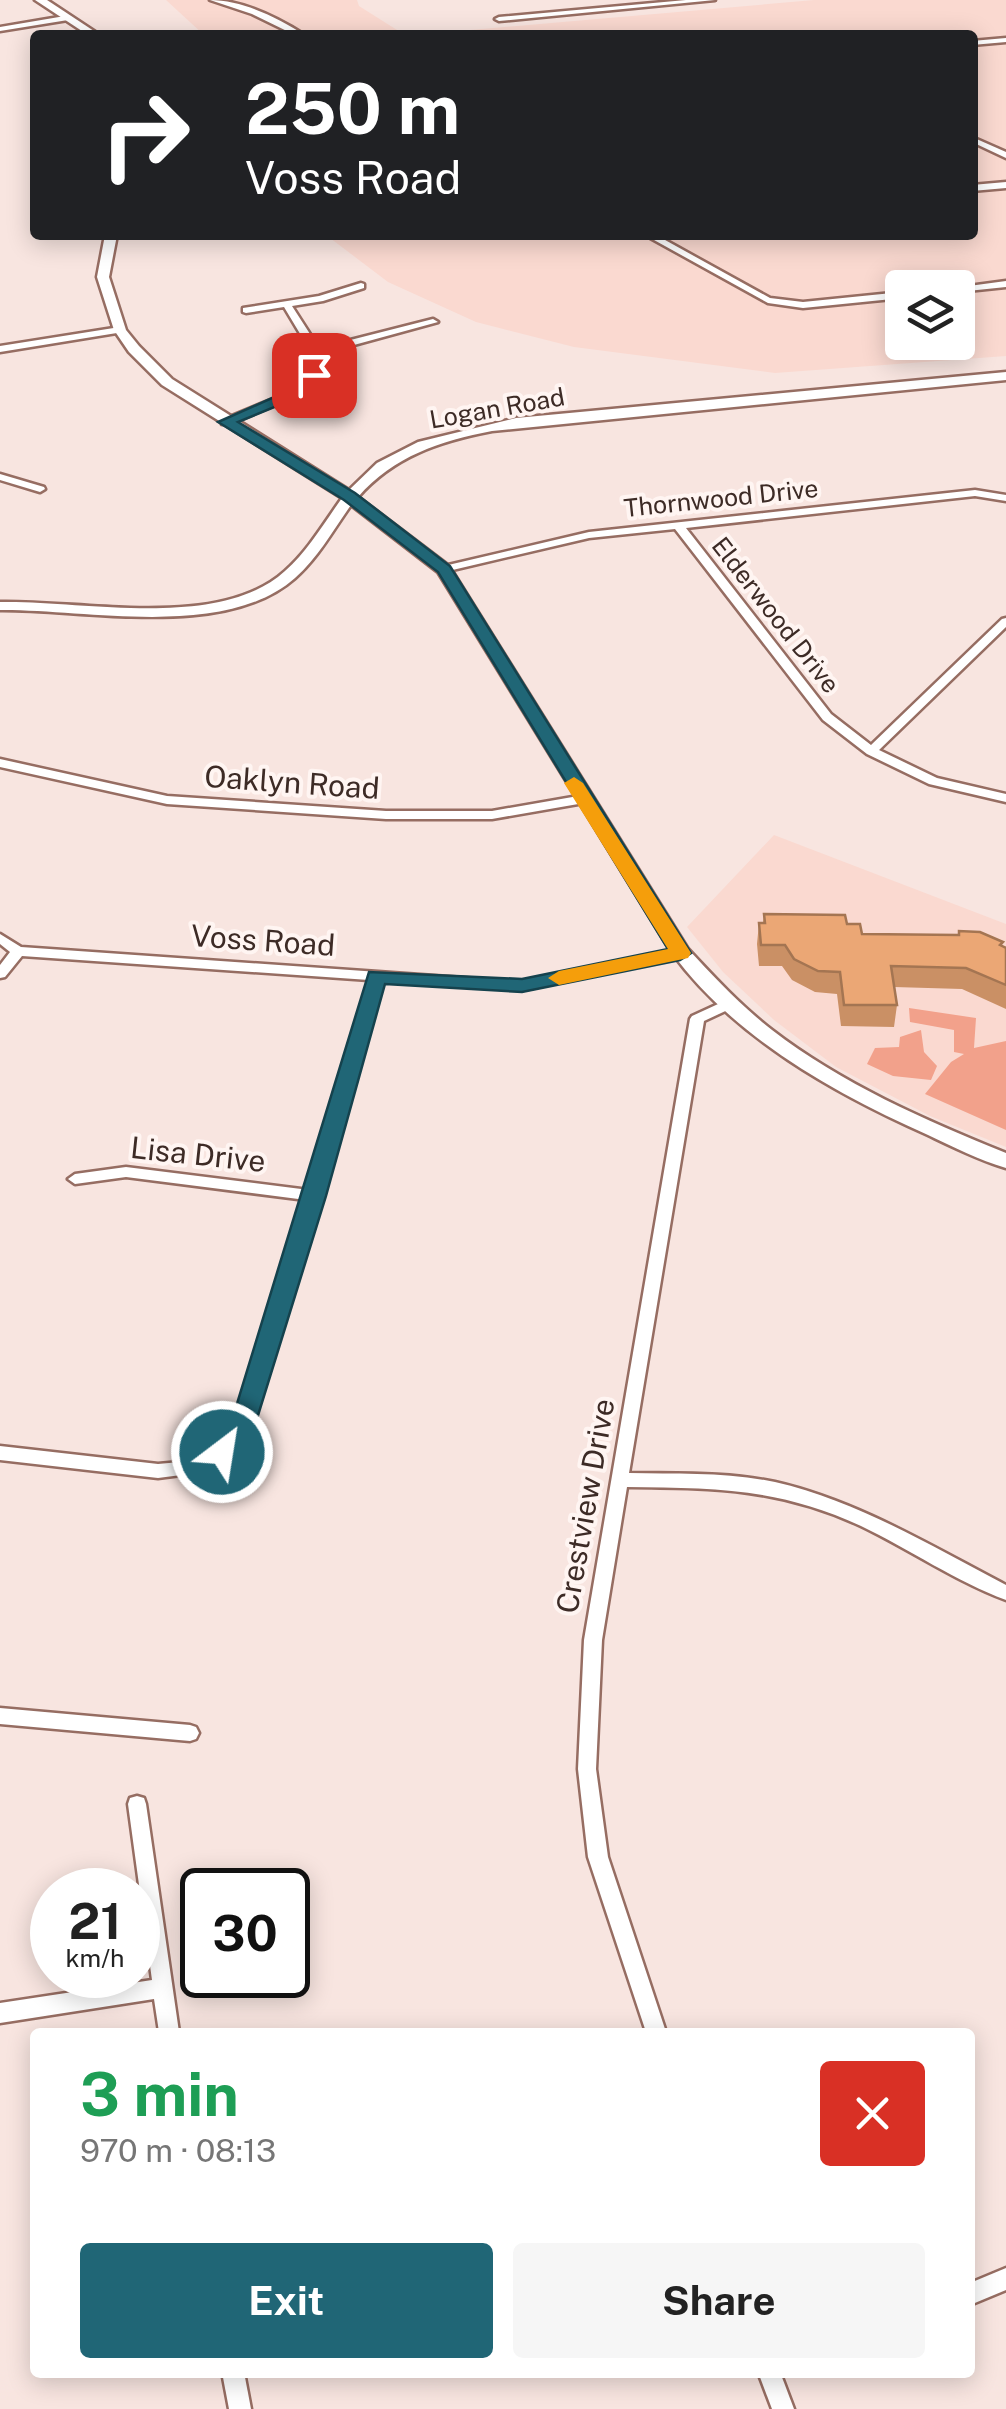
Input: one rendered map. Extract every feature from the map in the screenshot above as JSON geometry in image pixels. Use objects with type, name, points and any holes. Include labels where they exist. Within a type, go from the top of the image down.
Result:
[{"type":"main road","points":[[40,0],[86,30]]},
{"type":"main road","points":[[110,240],[103,277],[120,330],[167,382],[350,496],[444,569],[680,953],[730,1004],[781,1046],[836,1080],[1006,1161]]},
{"type":"main road","name":"Logan Road","points":[[0,606],[144,612],[215,608],[268,591],[302,564],[350,496],[390,460],[438,436],[516,422],[1006,376]]},
{"type":"street","points":[[214,0],[256,12],[290,30]]},
{"type":"street","points":[[498,19],[630,3],[711,0]]},
{"type":"street","points":[[0,29],[65,18]]},
{"type":"street","points":[[978,43],[1006,40]]},
{"type":"street","points":[[978,141],[1006,154]]},
{"type":"street","points":[[978,187],[1006,184]]},
{"type":"street","points":[[657,240],[768,300],[804,304],[885,297]]},
{"type":"street","points":[[975,287],[1006,284]]},
{"type":"street","points":[[246,310],[361,286]]},
{"type":"street","points":[[226,422],[293,394],[314,375],[316,352],[287,304]]},
{"type":"street","points":[[316,352],[433,322]]},
{"type":"street","points":[[0,349],[120,330]]},
{"type":"street","points":[[0,477],[40,489]]},
{"type":"street","name":"Thornwood Drive","points":[[444,569],[589,535],[975,493],[1006,498]]},
{"type":"street","name":"Elderwood Drive","points":[[678,525],[827,717],[871,751],[933,781],[1006,798]]},
{"type":"street","points":[[871,751],[1006,621]]},
{"type":"street","name":"Oaklyn Road","points":[[0,763],[167,800],[386,815],[492,816],[584,799]]},
{"type":"street","points":[[0,938],[18,950],[0,974]]},
{"type":"street","name":"Voss Road","points":[[18,950],[522,986],[680,953]]},
{"type":"street","points":[[0,1453],[158,1470],[206,1466],[238,1438],[315,1196],[377,977]]},
{"type":"street","name":"Crestview Drive","points":[[655,2028],[598,1857],[587,1769],[593,1640],[697,1019],[730,1004]]},
{"type":"street","name":"Lisa Drive","points":[[75,1179],[126,1172],[315,1196]]},
{"type":"street","points":[[622,1480],[718,1482],[774,1489],[830,1505],[1006,1593]]},
{"type":"street","points":[[0,1716],[190,1733]]},
{"type":"street","points":[[136,1804],[168,2028]]},
{"type":"street","points":[[0,2013],[161,1988]]},
{"type":"street","points":[[975,2292],[1006,2279]]},
{"type":"street","points":[[234,2378],[240,2409]]},
{"type":"street","points":[[776,2378],[783,2409]]},
{"type":"shaded area","points":[[166,0],[357,0],[359,6],[397,30],[199,30]]},
{"type":"shaded area","points":[[814,0],[1006,0],[1006,356],[975,358],[975,270],[885,270],[885,360],[952,360],[775,373],[574,347],[476,322],[388,282],[333,240],[978,240],[978,30],[471,30]]},
{"type":"shaded area","points":[[774,835],[1006,924],[1006,1147],[930,1116],[836,1067],[774,1020],[723,972],[687,927]]},
{"type":"shaded area","points":[[909,1008],[976,1018],[974,1048],[1006,1041],[1006,1130],[925,1094],[951,1062],[964,1054],[954,1052],[954,1030],[910,1022]]},
{"type":"shaded area","points":[[921,1030],[924,1052],[937,1066],[931,1080],[893,1076],[867,1064],[875,1048],[899,1047],[900,1037]]},
{"type":"building","points":[[764,914],[845,915],[847,924],[860,924],[862,934],[980,932],[1003,942],[1000,945],[1006,948],[1006,985],[966,968],[891,966],[897,1005],[844,1005],[840,972],[818,971],[794,959],[785,945],[761,945],[759,923],[765,923]]},
{"type":"slow traffic","points":[[559,978],[680,953],[574,783]]},
{"type":"route","points":[[222,1452],[238,1438],[315,1196],[377,977],[522,986],[680,953],[444,569],[350,496],[226,422],[293,394],[314,375]]}]
